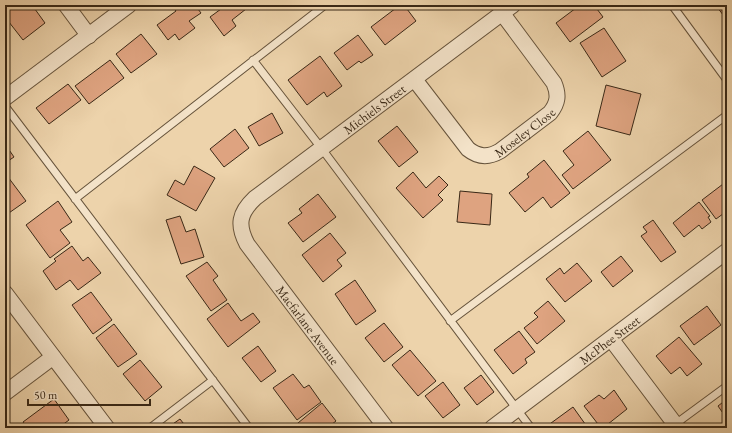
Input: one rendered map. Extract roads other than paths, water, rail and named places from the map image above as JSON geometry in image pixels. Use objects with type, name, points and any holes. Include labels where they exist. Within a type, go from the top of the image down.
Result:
[{"type":"street","points":[[66,5],[88,36]]},
{"type":"street","points":[[5,98],[129,5]]},
{"type":"street","name":"Michiels Street","points":[[241,219],[247,205],[255,198],[415,80],[508,9]]},
{"type":"street","name":"Moseley Close","points":[[415,80],[468,149],[473,153],[486,156],[494,155],[550,113],[558,99],[558,92],[554,83],[508,9]]},
{"type":"street","name":"Macfarlane Avenue","points":[[241,219],[243,236],[247,244],[386,428]]},
{"type":"street","name":"McPhee Street","points":[[492,428],[727,251]]},
{"type":"street","points":[[5,293],[107,428]]},
{"type":"street","points":[[611,339],[675,427]]},
{"type":"street","points":[[5,393],[53,357]]},
{"type":"lane","points":[[75,199],[325,5]]},
{"type":"lane","points":[[672,5],[727,80]]},
{"type":"lane","points":[[253,60],[322,149],[531,428]]},
{"type":"lane","points":[[5,106],[249,428]]},
{"type":"lane","points":[[450,321],[727,114]]},
{"type":"lane","points":[[150,428],[213,380]]},
{"type":"lane","points":[[675,427],[727,386]]}]
